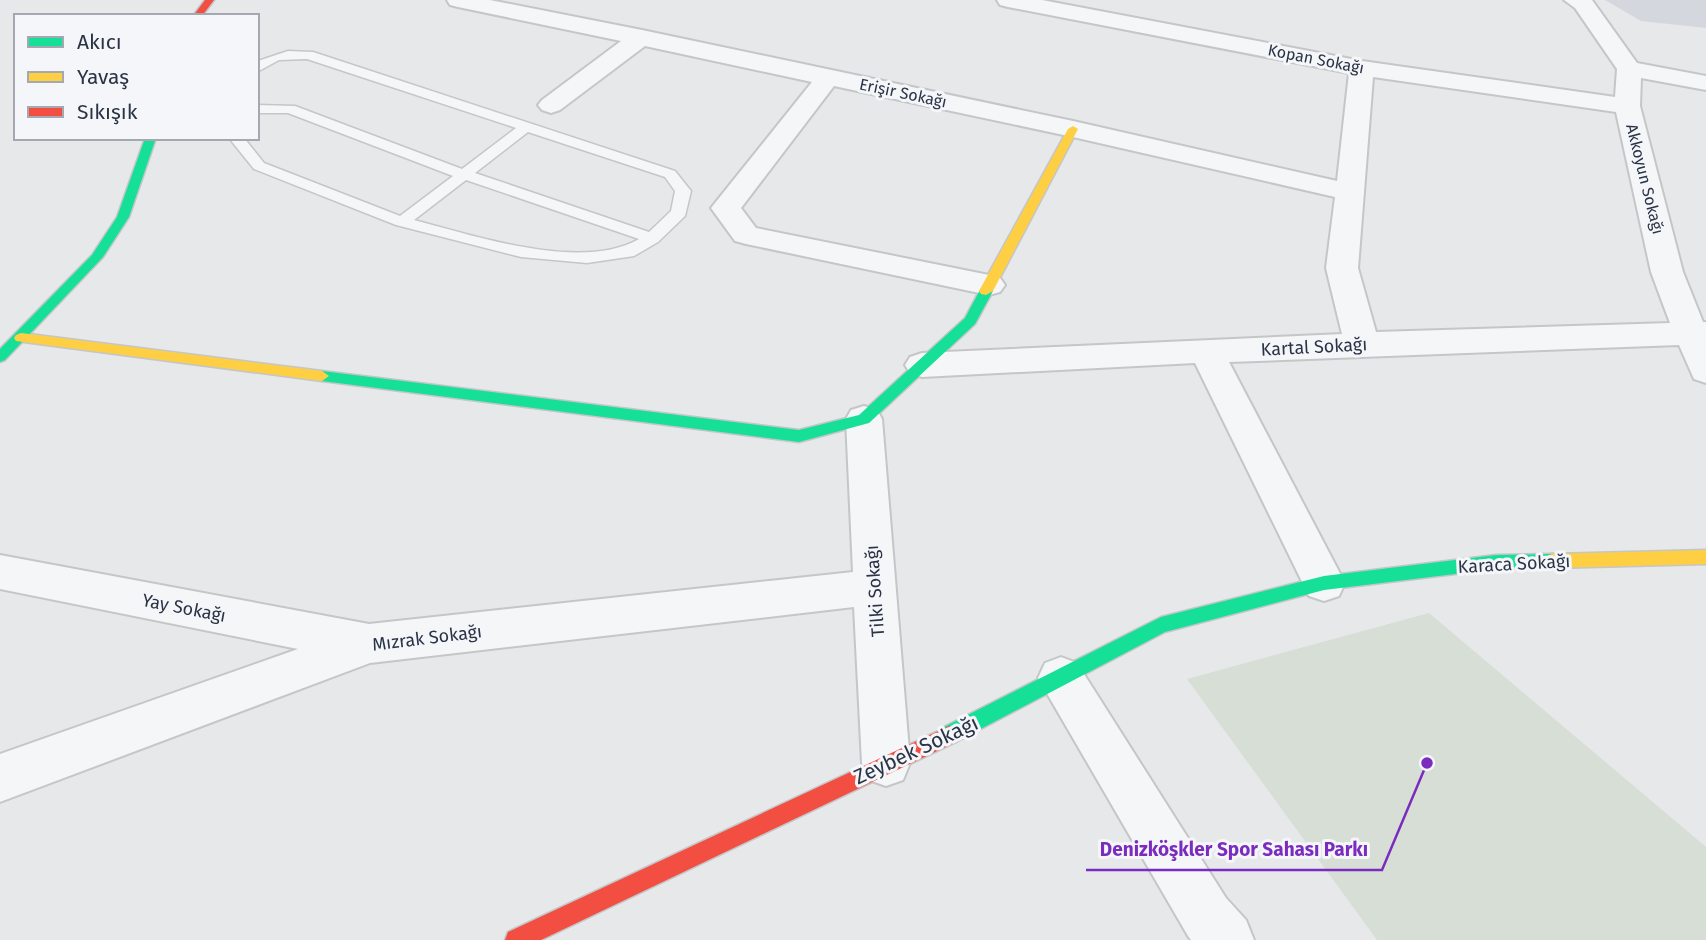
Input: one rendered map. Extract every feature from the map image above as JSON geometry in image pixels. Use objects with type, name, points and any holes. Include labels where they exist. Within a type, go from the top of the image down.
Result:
[{"type":"street","points":[[199,14],[210,0]]},
{"type":"street","name":"Erişir Sokağı","points":[[458,0],[1073,129],[1348,192]]},
{"type":"street","name":"Kopan Sokağı","points":[[1008,0],[1362,68],[1627,106]]},
{"type":"street","points":[[1575,0],[1583,3],[1629,69],[1706,83]]},
{"type":"street","points":[[1153,27],[1169,9]]},
{"type":"street","points":[[551,105],[642,37]]},
{"type":"street","points":[[1362,68],[1342,268],[1362,344]]},
{"type":"street","name":"Akkoyun Sokağı","points":[[1629,69],[1627,106],[1667,272],[1698,333],[1706,371]]},
{"type":"street","points":[[830,77],[726,208],[746,235],[989,285]]},
{"type":"street","points":[[21,338],[799,436],[864,419],[970,320],[1073,129]]},
{"type":"street","points":[[0,357],[97,257],[123,217],[150,140]]},
{"type":"street","name":"Kartal Sokağı","points":[[922,365],[1362,344],[1698,333]]},
{"type":"street","points":[[1207,352],[1324,583]]},
{"type":"street","name":"Tilki Sokağı","points":[[864,419],[886,763]]},
{"type":"street","name":"Karaca Sokağı","points":[[1324,583],[1496,562],[1706,557]]},
{"type":"street","name":"Yay Sokağı","points":[[0,572],[369,644]]},
{"type":"street","name":"Zeybek Sokağı","points":[[516,940],[975,723],[1161,625],[1324,583]]},
{"type":"street","name":"Mızrak Sokağı","points":[[0,778],[369,644],[874,587]]},
{"type":"street","points":[[1061,678],[1208,917],[1226,940]]},
{"type":"lane","points":[[238,140],[259,166],[402,222],[521,252],[587,258],[628,252],[652,238],[679,213],[683,191],[670,174],[308,55],[286,54],[259,66]]},
{"type":"lane","points":[[259,109],[290,108],[462,174],[652,238]]},
{"type":"lane","points":[[402,222],[526,127]]},
{"type":"shaded area","points":[[1605,0],[1706,0],[1706,28],[1641,21]]},
{"type":"shaded area","points":[[1429,613],[1706,847],[1706,940],[1377,940],[1187,679]]},
{"type":"traffic: fast","points":[[0,357],[97,257],[123,217],[150,140]]},
{"type":"traffic: fast","points":[[322,376],[799,436],[864,419],[970,321],[986,291]]},
{"type":"traffic: fast","points":[[949,735],[1161,625],[1324,583],[1496,562],[1552,561]]},
{"type":"traffic: slow","points":[[986,291],[1073,129]]},
{"type":"traffic: slow","points":[[21,338],[322,376]]},
{"type":"traffic: slow","points":[[1552,561],[1706,557]]},
{"type":"traffic: jam","points":[[199,14],[210,0]]},
{"type":"traffic: jam","points":[[516,940],[949,735]]},
{"type":"place","name":"Denizköşkler Spor Sahası Parkı","points":[[1427,763]]}]
